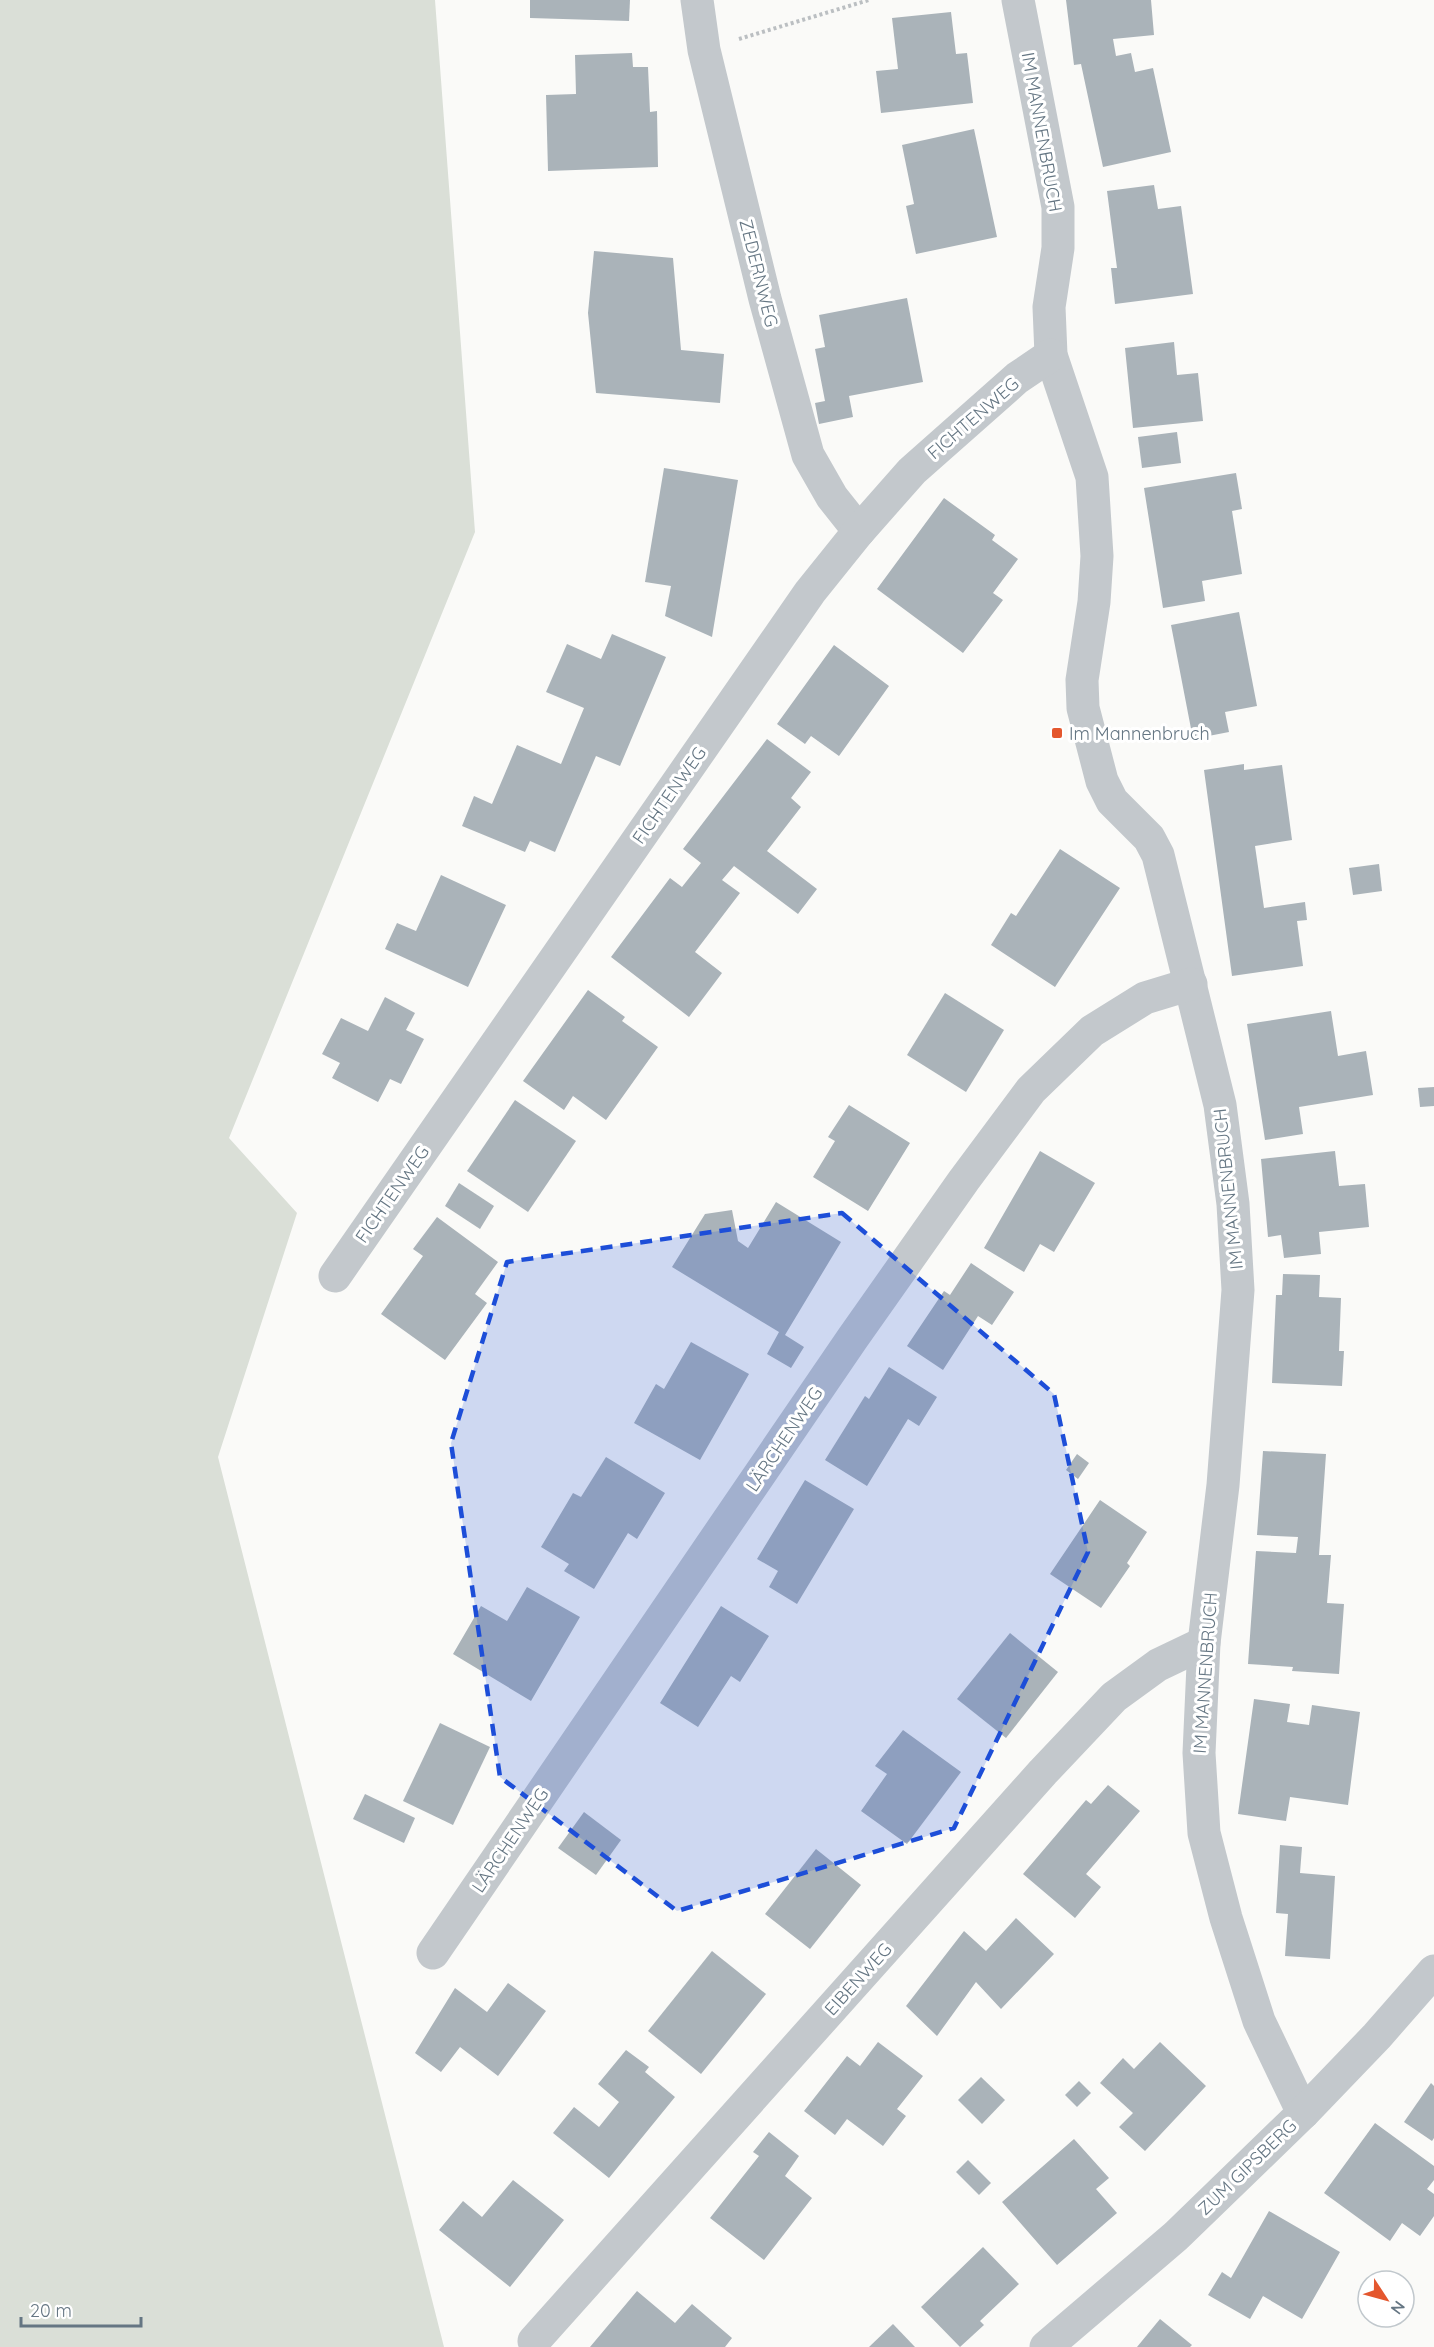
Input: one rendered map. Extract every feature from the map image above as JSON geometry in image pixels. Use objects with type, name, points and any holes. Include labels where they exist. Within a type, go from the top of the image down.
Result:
[{"type":"street","name":"ZEDERNWEG","points":[[697,0],[704,50],[765,299],[808,455],[832,497],[859,531]]},
{"type":"street","name":"IM MANNENBRUCH","points":[[1018,0],[1058,207],[1058,248],[1049,307],[1051,355],[1092,477],[1097,556],[1094,602],[1082,680],[1083,708],[1102,781],[1112,801],[1149,838],[1158,855],[1220,1105],[1233,1204],[1238,1290],[1223,1485],[1204,1643],[1199,1753],[1204,1833],[1226,1918],[1259,2021],[1302,2113]]},
{"type":"street","name":"FICHTENWEG","points":[[335,1276],[810,592],[859,531],[912,471],[1017,378],[1051,355]]},
{"type":"street","name":"LÄRCHENWEG","points":[[433,1953],[852,1339],[964,1180],[1031,1090],[1092,1031],[1145,998],[1191,984]]},
{"type":"street","name":"EIBENWEG","points":[[534,2341],[1043,1772],[1114,1697],[1158,1665],[1204,1643]]},
{"type":"street","name":"ZUM GIPSBERG","points":[[1046,2347],[1176,2236],[1377,2036],[1434,1971]]},
{"type":"path","points":[[768,30],[869,0]]},
{"type":"highlighted area","points":[[842,1213],[1054,1394],[1088,1552],[954,1828],[677,1911],[500,1777],[451,1443],[507,1262]]},
{"type":"shaded area","points":[[0,0],[435,0],[475,532],[229,1138],[297,1213],[218,1457],[444,2347],[0,2347]]},
{"type":"building","points":[[530,0],[630,0],[629,21],[530,18]]},
{"type":"building","points":[[1066,0],[1151,0],[1154,35],[1113,39],[1116,56],[1131,53],[1135,72],[1153,68],[1171,152],[1103,167],[1081,64],[1074,65]]},
{"type":"building","points":[[951,12],[956,54],[967,53],[973,103],[881,113],[876,71],[898,69],[892,18]]},
{"type":"building","points":[[632,53],[633,67],[648,67],[650,112],[657,111],[658,167],[548,171],[546,95],[576,94],[575,55]]},
{"type":"building","points":[[974,129],[997,237],[916,254],[906,206],[914,204],[902,145]]},
{"type":"building","points":[[1154,185],[1158,209],[1181,206],[1193,294],[1115,304],[1111,268],[1117,268],[1107,191]]},
{"type":"building","points":[[594,251],[673,258],[681,350],[724,354],[720,403],[596,393],[588,313]]},
{"type":"building","points":[[907,298],[923,382],[849,396],[853,417],[819,424],[815,403],[825,401],[815,349],[825,347],[819,315]]},
{"type":"building","points":[[1174,342],[1177,375],[1198,373],[1203,421],[1133,428],[1125,348]]},
{"type":"building","points":[[1177,432],[1181,463],[1142,468],[1138,437]]},
{"type":"building","points":[[664,468],[738,480],[712,637],[665,616],[671,586],[645,582]]},
{"type":"building","points":[[1236,473],[1242,509],[1232,511],[1242,574],[1202,581],[1205,601],[1163,608],[1144,488]]},
{"type":"building","points":[[944,498],[995,535],[992,540],[1018,559],[993,593],[1003,600],[963,653],[877,589]]},
{"type":"building","points":[[1239,612],[1257,706],[1225,712],[1229,732],[1193,739],[1171,625]]},
{"type":"building","points":[[612,634],[666,657],[620,766],[596,756],[555,852],[530,841],[525,852],[462,826],[474,796],[492,804],[517,745],[561,764],[584,708],[546,692],[567,644],[601,659]]},
{"type":"building","points":[[834,645],[889,686],[839,756],[811,736],[805,744],[777,724]]},
{"type":"building","points":[[767,739],[811,772],[791,798],[801,807],[767,851],[817,889],[798,914],[734,866],[722,880],[740,893],[695,952],[722,973],[689,1017],[611,957],[670,878],[682,887],[701,863],[683,849]]},
{"type":"building","points":[[1244,764],[1244,770],[1282,765],[1292,840],[1255,846],[1264,908],[1305,902],[1307,920],[1297,921],[1303,966],[1232,976],[1204,770]]},
{"type":"building","points":[[1060,849],[1120,888],[1055,987],[991,945],[1011,913],[1016,916]]},
{"type":"building","points":[[1379,864],[1382,891],[1353,895],[1349,868]]},
{"type":"building","points":[[441,875],[506,905],[468,987],[385,949],[397,923],[416,931]]},
{"type":"building","points":[[588,990],[625,1017],[622,1021],[658,1047],[606,1120],[573,1096],[564,1110],[523,1081]]},
{"type":"building","points":[[945,993],[1004,1030],[966,1092],[907,1055]]},
{"type":"building","points":[[385,997],[415,1013],[406,1030],[424,1039],[401,1084],[390,1079],[378,1102],[332,1078],[340,1063],[322,1054],[341,1018],[368,1031]]},
{"type":"building","points":[[1331,1011],[1338,1056],[1366,1051],[1373,1095],[1299,1107],[1303,1134],[1265,1140],[1247,1024]]},
{"type":"building","points":[[1434,1087],[1434,1106],[1420,1107],[1418,1088]]},
{"type":"building","points":[[515,1100],[576,1141],[528,1212],[467,1171]]},
{"type":"building","points":[[849,1105],[910,1143],[868,1211],[813,1177],[835,1141],[828,1137]]},
{"type":"building","points":[[1040,1151],[1095,1183],[1054,1252],[1040,1244],[1024,1272],[984,1248]]},
{"type":"building","points":[[1335,1151],[1339,1186],[1365,1184],[1369,1227],[1319,1232],[1321,1254],[1284,1258],[1281,1235],[1268,1237],[1261,1159]]},
{"type":"building","points":[[459,1183],[494,1206],[480,1229],[445,1206]]},
{"type":"building","points":[[776,1202],[841,1242],[785,1335],[804,1347],[791,1368],[767,1354],[779,1332],[672,1267],[705,1214],[732,1210],[738,1241],[748,1248]]},
{"type":"building","points":[[437,1217],[498,1262],[475,1294],[487,1303],[445,1360],[381,1314],[423,1256],[413,1249]]},
{"type":"building","points":[[971,1263],[1014,1292],[992,1325],[978,1316],[943,1370],[907,1346],[944,1291],[950,1295]]},
{"type":"building","points":[[1283,1274],[1320,1275],[1319,1297],[1341,1298],[1339,1351],[1344,1351],[1342,1386],[1272,1383],[1276,1295],[1282,1295]]},
{"type":"building","points":[[691,1342],[749,1374],[700,1460],[634,1423],[656,1384],[664,1389]]},
{"type":"building","points":[[889,1367],[937,1397],[919,1426],[908,1419],[867,1486],[825,1460],[865,1396],[869,1399]]},
{"type":"building","points":[[1263,1451],[1326,1454],[1319,1555],[1331,1555],[1327,1603],[1344,1604],[1339,1674],[1292,1671],[1293,1667],[1248,1664],[1256,1551],[1296,1553],[1298,1537],[1257,1535]]},
{"type":"building","points":[[1077,1454],[1089,1463],[1078,1479],[1066,1470]]},
{"type":"building","points":[[606,1457],[665,1493],[637,1539],[628,1533],[594,1589],[564,1571],[569,1564],[541,1547],[573,1493],[581,1497]]},
{"type":"building","points":[[805,1480],[854,1509],[797,1604],[769,1587],[778,1571],[757,1559]]},
{"type":"building","points":[[1100,1500],[1147,1532],[1127,1563],[1130,1566],[1101,1608],[1050,1574]]},
{"type":"building","points":[[527,1587],[580,1617],[531,1701],[453,1654],[481,1606],[507,1621]]},
{"type":"building","points":[[721,1606],[769,1636],[740,1682],[731,1676],[698,1727],[660,1703]]},
{"type":"building","points":[[1010,1633],[1058,1672],[1006,1738],[957,1699]]},
{"type":"building","points":[[1254,1699],[1290,1704],[1287,1722],[1309,1725],[1312,1705],[1360,1712],[1348,1805],[1290,1797],[1286,1821],[1238,1814]]},
{"type":"building","points":[[440,1723],[490,1747],[453,1825],[403,1801]]},
{"type":"building","points":[[903,1730],[961,1772],[907,1844],[861,1811],[887,1774],[875,1766]]},
{"type":"building","points":[[1108,1785],[1140,1811],[1086,1874],[1101,1887],[1075,1918],[1023,1874],[1086,1800],[1091,1804]]},
{"type":"building","points":[[365,1794],[415,1818],[404,1843],[353,1819]]},
{"type":"building","points":[[584,1812],[621,1840],[596,1875],[558,1848]]},
{"type":"building","points":[[1280,1845],[1302,1847],[1300,1873],[1335,1876],[1330,1959],[1285,1956],[1288,1914],[1276,1913]]},
{"type":"building","points":[[816,1849],[861,1885],[810,1949],[765,1914]]},
{"type":"building","points":[[1016,1918],[1054,1954],[1001,2009],[976,1982],[937,2036],[906,2006],[964,1931],[986,1951]]},
{"type":"building","points":[[712,1951],[766,1994],[701,2074],[648,2031]]},
{"type":"building","points":[[508,1983],[546,2011],[498,2076],[460,2047],[441,2072],[415,2053],[455,1988],[487,2012]]},
{"type":"building","points":[[878,2042],[923,2076],[897,2109],[906,2116],[883,2146],[847,2119],[835,2135],[804,2111],[847,2056],[860,2066]]},
{"type":"building","points":[[1160,2042],[1206,2086],[1145,2151],[1119,2127],[1133,2113],[1100,2083],[1123,2058],[1134,2069]]},
{"type":"building","points":[[626,2050],[649,2067],[645,2072],[675,2097],[609,2178],[553,2133],[574,2107],[599,2127],[619,2102],[598,2084]]},
{"type":"building","points":[[981,2077],[1005,2100],[982,2124],[958,2100]]},
{"type":"building","points":[[1079,2081],[1091,2093],[1077,2107],[1065,2095]]},
{"type":"building","points":[[1431,2083],[1434,2086],[1434,2138],[1432,2141],[1404,2122]]},
{"type":"building","points":[[1375,2123],[1434,2166],[1434,2180],[1427,2189],[1434,2194],[1434,2216],[1420,2236],[1402,2223],[1390,2241],[1324,2193]]},
{"type":"building","points":[[769,2132],[799,2156],[785,2176],[812,2198],[764,2260],[710,2218],[759,2156],[753,2152]]},
{"type":"building","points":[[1074,2139],[1109,2178],[1096,2189],[1117,2213],[1057,2265],[1002,2202]]},
{"type":"building","points":[[968,2160],[991,2183],[979,2195],[956,2172]]},
{"type":"building","points":[[513,2180],[564,2220],[510,2287],[439,2230],[463,2201],[482,2217]]},
{"type":"building","points":[[1269,2211],[1340,2252],[1302,2319],[1263,2296],[1250,2319],[1208,2295],[1222,2272],[1231,2278]]},
{"type":"building","points":[[983,2247],[1019,2284],[980,2321],[984,2325],[960,2347],[921,2307]]},
{"type":"building","points":[[637,2291],[675,2323],[692,2304],[732,2338],[725,2347],[590,2347]]},
{"type":"building","points":[[1160,2319],[1192,2345],[1190,2347],[1137,2347]]},
{"type":"building","points":[[893,2324],[915,2347],[869,2347]]},
{"type":"place","name":"Im Mannenbruch","points":[[1057,733]]}]
